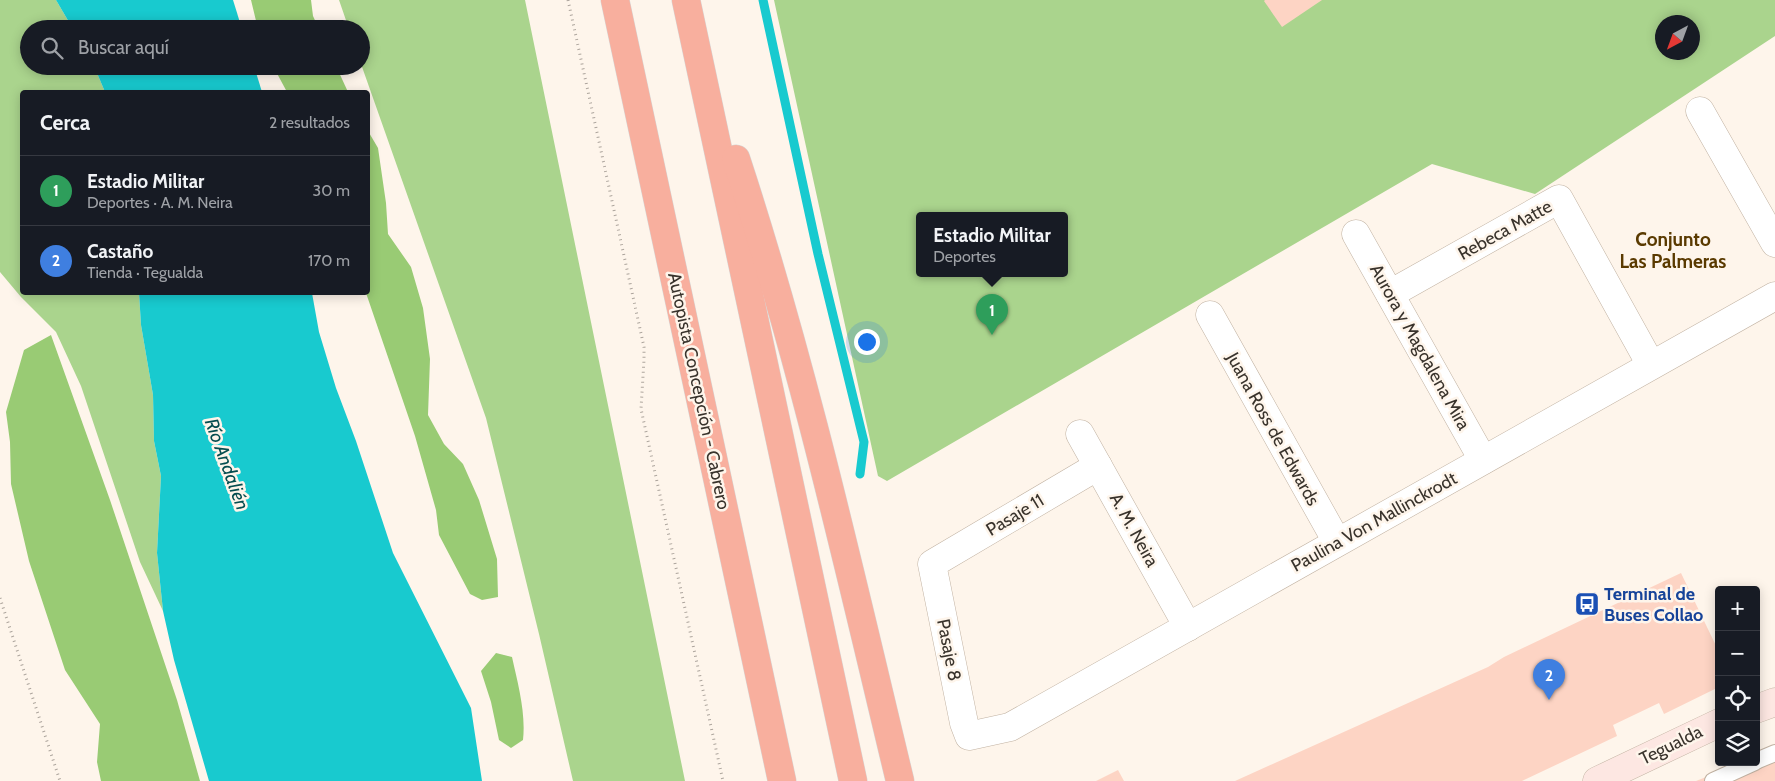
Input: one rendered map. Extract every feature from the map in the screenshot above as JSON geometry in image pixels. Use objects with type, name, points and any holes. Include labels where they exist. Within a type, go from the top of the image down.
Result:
[{"type":"highway","name":"Autopista Concepción - Cabrero","points":[[615,0],[782,781]]},
{"type":"highway","points":[[686,0],[853,781]]},
{"type":"highway","points":[[695,41],[727,132],[771,270],[840,526],[900,781]]},
{"type":"street","points":[[1700,111],[1775,243]]},
{"type":"street","name":"Rebeca Matte","points":[[1390,294],[1559,199],[1651,365]]},
{"type":"street","name":"Aurora y Magdalena Mira","points":[[1356,234],[1483,460]]},
{"type":"street","name":"Paulina Von Mallinckrodt","points":[[969,736],[1010,727],[1775,296]]},
{"type":"street","name":"Juana Ross de Edwards","points":[[1210,315],[1337,542]]},
{"type":"street","name":"A. M. Neira","points":[[1080,434],[1188,627]]},
{"type":"street","name":"Pasaje 11","points":[[932,564],[1098,466]]},
{"type":"street","name":"Pasaje 8","points":[[932,564],[964,723],[969,736]]},
{"type":"street","points":[[1760,708],[1775,702]]},
{"type":"street","name":"Tegualda","points":[[1597,781],[1715,724]]},
{"type":"lane","points":[[1760,760],[1775,753]]},
{"type":"lane","points":[[1713,781],[1746,766]]},
{"type":"path","points":[[568,0],[644,348],[641,409],[723,781]]},
{"type":"path","points":[[0,598],[60,781]]},
{"type":"green space","points":[[0,0],[56,0],[68,20],[20,20],[20,75],[98,75],[104,90],[20,90],[20,295],[139,295],[141,325],[153,395],[154,441],[161,476],[157,553],[163,611],[140,562],[81,386],[56,332],[21,297],[0,272]]},
{"type":"green space","points":[[251,0],[311,0],[315,20],[256,20]]},
{"type":"green space","points":[[339,0],[525,0],[685,781],[573,781],[486,418],[365,75],[370,75],[370,20],[346,20]]},
{"type":"green space","points":[[774,0],[1775,0],[1775,36],[1535,194],[1432,164],[887,481],[878,476]]},
{"type":"green space","points":[[278,75],[340,75],[347,90],[286,90]]},
{"type":"green space","points":[[370,134],[378,148],[386,203],[388,234],[411,267],[423,308],[430,359],[428,415],[444,444],[463,464],[479,500],[497,559],[498,597],[482,600],[470,594],[439,535],[436,510],[415,436],[367,295],[370,295]]},
{"type":"green space","points":[[51,335],[110,500],[177,700],[200,781],[101,781],[97,762],[100,724],[65,670],[29,561],[11,484],[10,442],[6,412],[24,350]]},
{"type":"green space","points":[[496,653],[512,657],[521,698],[523,740],[511,748],[499,740],[491,702],[481,671]]},
{"type":"water","points":[[56,0],[233,0],[239,20],[68,20]]},
{"type":"water","points":[[98,75],[257,75],[261,90],[104,90]]},
{"type":"water","name":"Río Andalién","points":[[139,295],[312,295],[319,332],[336,388],[356,441],[393,553],[471,708],[482,781],[209,781],[174,660],[163,611],[157,553],[161,476],[154,441],[153,395],[141,325]]},
{"type":"building","points":[[1265,0],[1322,0],[1282,27]]},
{"type":"building","points":[[1681,573],[1715,644],[1715,689],[1664,714],[1659,703],[1613,725],[1617,736],[1522,781],[1235,781],[1488,667],[1504,657]]},
{"type":"building","points":[[1775,752],[1775,781],[1696,781],[1734,766],[1760,766],[1760,757]]},
{"type":"building","points":[[1118,770],[1124,781],[1096,781]]},
{"type":"waterway","points":[[763,0],[818,254],[864,442],[860,474]]},
{"type":"place","name":"Estadio Militar","points":[[992,335]]},
{"type":"place","name":"Terminal de Buses Collao","points":[[1587,604]]},
{"type":"place","name":"Castaño","points":[[1549,700]]},
{"type":"district","name":"Conjunto Las Palmeras","points":[[1673,250]]}]
